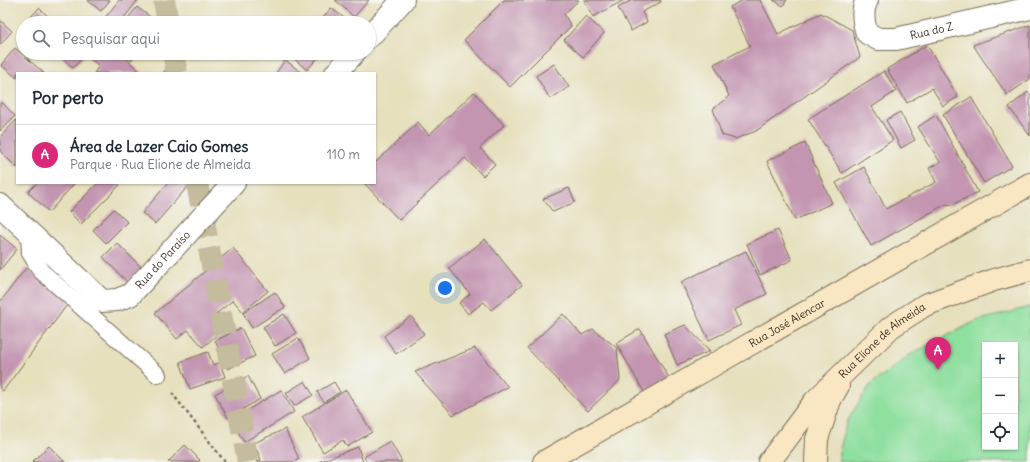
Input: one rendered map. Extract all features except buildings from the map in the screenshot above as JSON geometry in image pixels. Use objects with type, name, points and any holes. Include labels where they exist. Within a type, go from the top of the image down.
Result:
[{"type":"street","points":[[376,29],[403,0]]},
{"type":"street","name":"Rua do Z","points":[[867,0],[864,5],[863,22],[867,33],[878,39],[896,39],[1030,8]]},
{"type":"street","points":[[337,72],[348,60]]},
{"type":"street","name":"Rua do Paraíso","points":[[0,205],[102,301],[117,300],[130,295],[233,184]]},
{"type":"street","name":"Rua José Alencar","points":[[544,462],[1030,184]]},
{"type":"street","name":"Rua Elione de Almeida","points":[[769,462],[815,401],[851,364],[891,327],[925,305],[994,280],[1030,270]]},
{"type":"street","points":[[816,462],[817,439],[830,400],[851,364]]},
{"type":"lane","points":[[29,233],[30,253],[41,271],[158,375]]},
{"type":"path","points":[[158,375],[225,462]]},
{"type":"green space","points":[[1030,307],[1030,462],[839,462],[839,453],[847,421],[870,385],[911,354],[976,321]]},
{"type":"tunnel","points":[[164,0],[167,16]]},
{"type":"tunnel","points":[[174,60],[177,72]]},
{"type":"tunnel","points":[[197,184],[248,462]]},
{"type":"place","name":"Área de Lazer Caio Gomes","points":[[938,370]]}]
